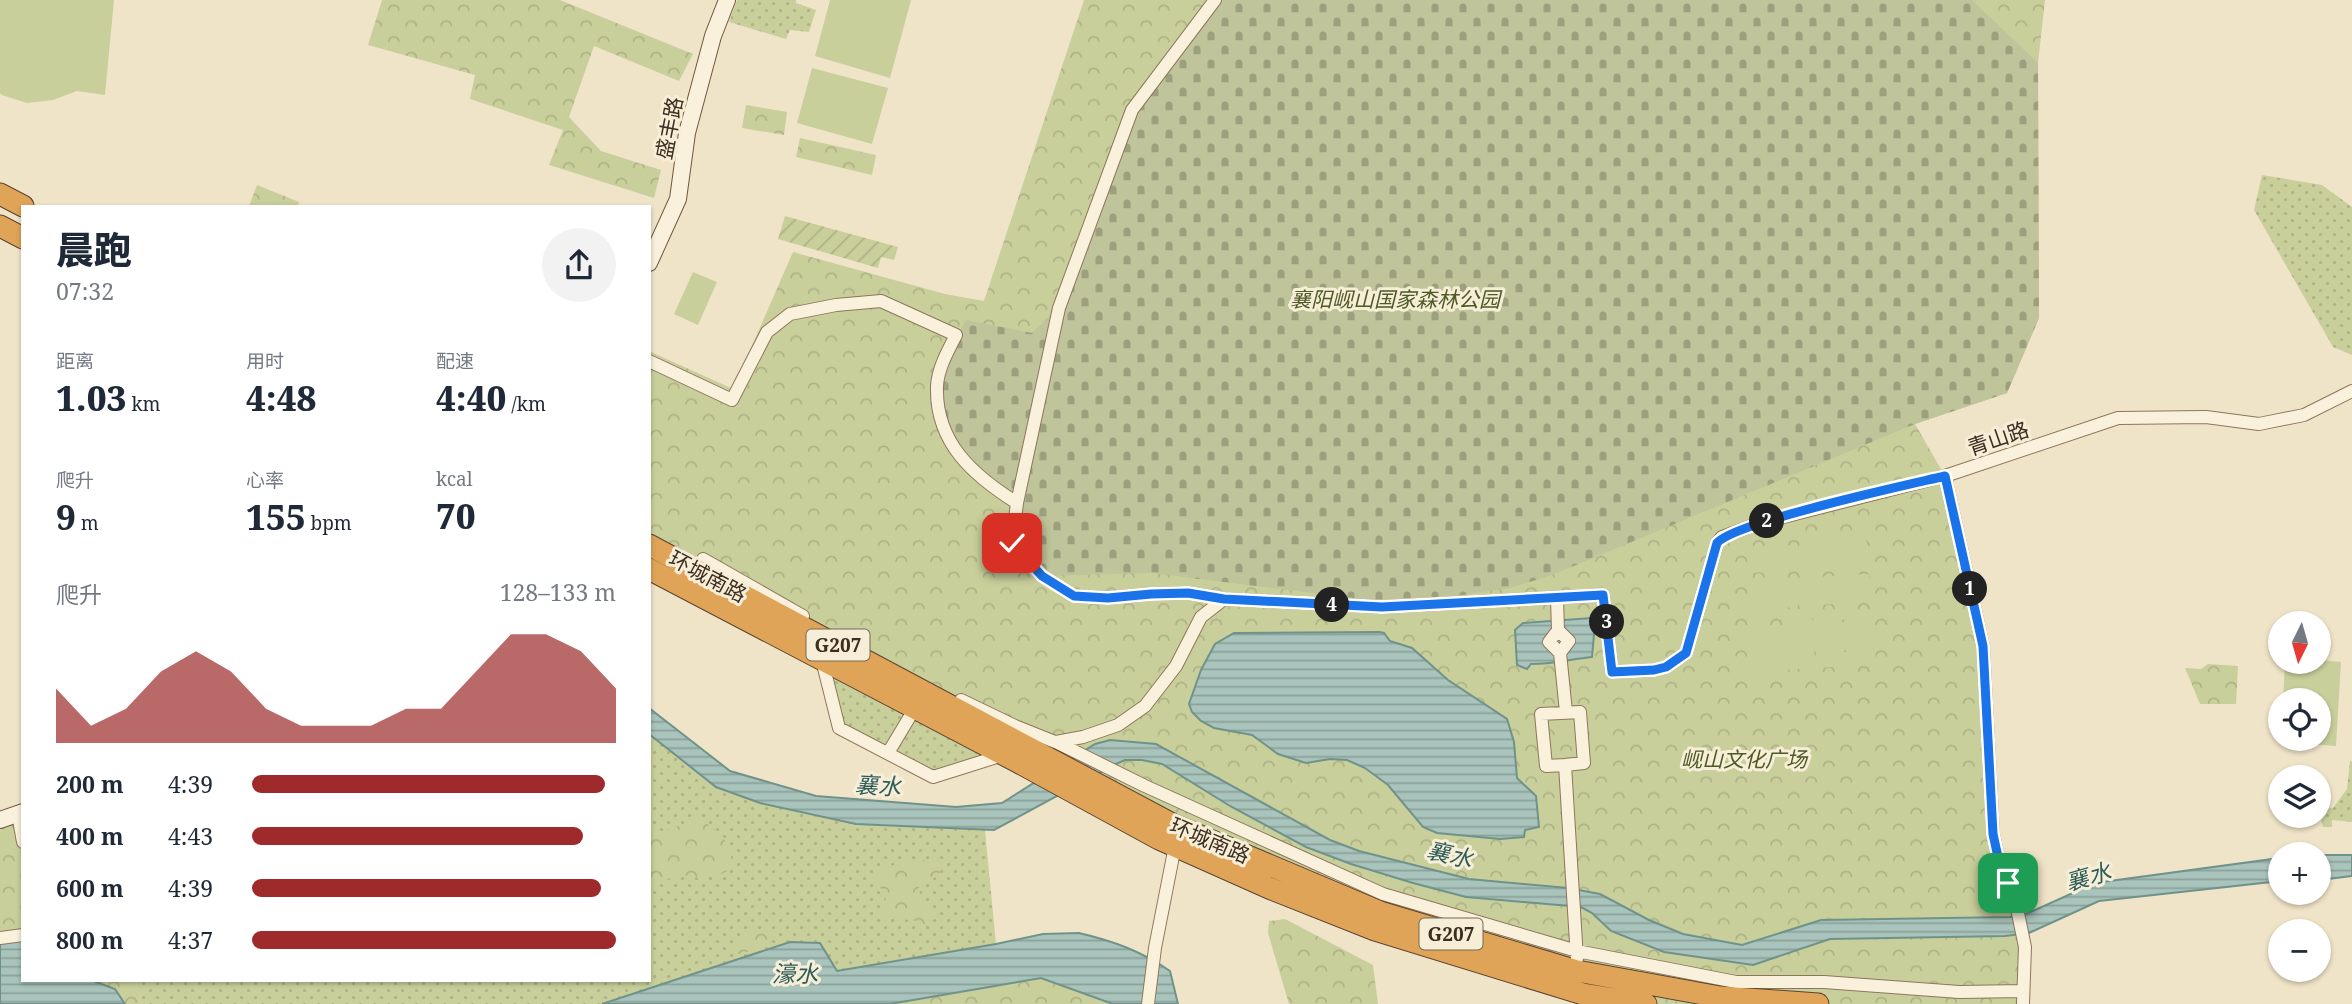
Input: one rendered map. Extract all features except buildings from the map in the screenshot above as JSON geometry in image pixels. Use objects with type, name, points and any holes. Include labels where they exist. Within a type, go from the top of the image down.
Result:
[{"type":"highway","points":[[0,194],[21,205]]},
{"type":"highway","points":[[0,211],[21,222]]},
{"type":"highway","points":[[0,226],[21,237]]},
{"type":"highway","points":[[0,239],[21,250]]},
{"type":"highway","name":"环城南路","points":[[651,546],[1015,754],[1080,798],[1175,846],[1269,888],[1375,930],[1583,999],[1646,1004]]},
{"type":"highway","name":"环城南路","points":[[651,570],[915,708],[1015,754],[1109,780],[1172,824],[1380,912],[1720,997],[1818,1004]]},
{"type":"street","name":"盛丰路","points":[[651,259],[678,199],[687,133],[713,36],[727,0]]},
{"type":"street","points":[[1215,0],[1132,110],[1059,308],[1017,503],[1012,543],[1042,576],[1074,596],[1108,598],[1188,593],[1224,599],[1382,607],[1557,598],[1558,630],[1569,641],[1560,657],[1566,712]]},
{"type":"street","points":[[651,362],[732,400],[767,332],[790,314],[835,305],[881,302],[956,335],[943,362],[937,386],[946,433],[960,459],[990,486],[1017,503]]},
{"type":"street","name":"青山路","points":[[1557,598],[1603,595],[1612,672],[1666,667],[1686,653],[1717,543],[1722,537],[1759,523],[1945,476],[2118,418],[2206,417],[2259,424],[2304,415],[2352,391]]},
{"type":"street","points":[[1577,961],[1736,982],[1824,982],[2023,997],[2025,947],[2014,894],[2001,871],[1993,834],[1983,646],[1945,476]]},
{"type":"street","points":[[703,559],[972,706],[1056,742],[1109,780]]},
{"type":"street","points":[[1056,742],[1083,737],[1118,725],[1145,706],[1176,666],[1201,617],[1224,599]]},
{"type":"street","points":[[822,660],[839,728],[933,776],[1015,754]]},
{"type":"street","points":[[888,753],[915,708]]},
{"type":"street","points":[[1580,712],[1584,764],[1565,765],[1546,766],[1541,715],[1580,712]]},
{"type":"street","points":[[1565,765],[1577,961],[1583,999]]},
{"type":"street","points":[[0,820],[20,813]]},
{"type":"street","points":[[1148,1004],[1155,948],[1175,846]]},
{"type":"street","points":[[0,939],[21,935]]},
{"type":"green space","points":[[0,0],[114,0],[105,95],[77,91],[53,100],[27,103],[2,95]]},
{"type":"green space","points":[[382,0],[560,0],[693,54],[679,81],[594,46],[569,117],[601,151],[661,170],[654,198],[549,165],[563,130],[470,99],[475,75],[368,45]]},
{"type":"green space","points":[[737,0],[796,0],[796,3],[816,10],[809,32],[790,30],[786,39],[729,22]]},
{"type":"green space","points":[[830,0],[911,0],[890,78],[815,56]]},
{"type":"green space","name":"岘山文化广场","points":[[1084,0],[2045,0],[2038,63],[2039,318],[2007,393],[1915,424],[1945,476],[1983,646],[1993,834],[2012,885],[2029,1004],[1646,1004],[1375,930],[651,569],[657,554],[651,551],[651,352],[733,389],[793,252],[945,294],[984,301]]},
{"type":"green space","name":"襄阳岘山国家森林公园","points":[[1215,0],[1972,0],[2038,63],[2039,318],[2007,393],[1915,424],[1552,575],[1510,588],[1457,596],[1370,600],[1151,573],[1042,576],[1017,503],[960,459],[941,417],[943,361],[966,320],[1032,333],[1058,308],[1132,110]]},
{"type":"green space","points":[[812,68],[888,88],[872,144],[797,123]]},
{"type":"green space","points":[[746,105],[787,112],[784,135],[742,128]]},
{"type":"green space","points":[[800,138],[876,155],[872,175],[796,157]]},
{"type":"green space","points":[[2262,175],[2322,185],[2352,207],[2352,355],[2333,347],[2254,210]]},
{"type":"green space","points":[[257,185],[299,202],[298,205],[249,205]]},
{"type":"green space","points":[[785,216],[898,247],[894,260],[881,257],[878,268],[778,239]]},
{"type":"green space","points":[[693,272],[717,282],[698,325],[674,314]]},
{"type":"green space","points":[[1866,535],[1868,563],[1801,567],[1799,539]]},
{"type":"green space","points":[[1795,545],[1797,570],[1750,573],[1749,548]]},
{"type":"green space","points":[[1869,574],[1871,601],[1804,606],[1802,578]]},
{"type":"green space","points":[[1797,582],[1798,607],[1751,610],[1750,585]]},
{"type":"green space","points":[[1873,614],[1876,664],[1847,666],[1844,616]]},
{"type":"green space","points":[[1842,616],[1845,666],[1817,668],[1813,618]]},
{"type":"green space","points":[[1812,619],[1815,668],[1786,670],[1783,620]]},
{"type":"green space","points":[[1781,626],[1782,643],[1747,645],[1746,628]]},
{"type":"green space","points":[[1782,644],[1784,661],[1749,663],[1748,646]]},
{"type":"green space","points":[[822,660],[1003,755],[933,777],[839,728]]},
{"type":"green space","points":[[2331,661],[2341,662],[2336,746],[2331,746],[2331,688],[2284,688],[2284,674],[2331,674]]},
{"type":"green space","points":[[1784,663],[1785,679],[1751,682],[1749,665]]},
{"type":"green space","points":[[2208,664],[2238,666],[2236,704],[2200,704],[2185,668],[2201,669]]},
{"type":"green space","points":[[651,736],[716,787],[760,803],[856,824],[985,830],[996,944],[837,971],[790,942],[602,1004],[142,1004],[136,982],[651,982]]},
{"type":"green space","points":[[2352,761],[2352,822],[2332,820],[2331,827],[2331,808],[2347,789]]},
{"type":"green space","points":[[21,813],[21,982],[136,982],[142,1004],[0,1004],[0,820]]},
{"type":"green space","points":[[702,819],[724,838],[733,862],[730,869],[724,873],[699,879],[694,875],[651,883],[651,834]]},
{"type":"green space","points":[[926,860],[937,861],[940,871],[938,877],[918,881],[921,901],[931,909],[933,921],[924,924],[886,918],[883,914],[886,896],[873,872],[876,868]]},
{"type":"green space","points":[[1285,919],[1373,965],[1378,1004],[1289,1004],[1268,933],[1269,921]]},
{"type":"green space","points":[[766,927],[770,930],[771,945],[736,953],[733,940]]},
{"type":"green space","points":[[1041,978],[1113,1004],[890,1004]]},
{"type":"water","points":[[1592,618],[1595,623],[1592,657],[1531,664],[1527,669],[1517,665],[1515,630],[1523,623]]},
{"type":"water","points":[[1234,633],[1384,633],[1390,641],[1412,648],[1448,680],[1507,719],[1514,742],[1517,778],[1536,796],[1539,827],[1525,830],[1524,837],[1500,839],[1437,833],[1423,827],[1388,785],[1365,768],[1347,760],[1330,759],[1306,763],[1278,754],[1252,735],[1214,728],[1192,712],[1189,704],[1201,670],[1215,644]]},
{"type":"water","name":"襄水","points":[[651,710],[730,771],[816,796],[956,807],[1002,803],[1095,744],[1110,740],[1156,744],[1330,840],[1359,851],[1469,879],[1568,888],[1600,894],[1649,920],[1683,934],[1742,945],[1821,920],[2010,917],[2026,914],[2095,883],[2268,860],[2268,882],[2099,901],[2029,933],[2005,936],[1830,939],[1753,965],[1664,952],[1611,931],[1592,913],[1581,907],[1466,897],[1351,864],[1306,847],[1230,806],[1162,764],[1142,760],[1125,760],[1116,764],[994,830],[856,824],[760,803],[716,787],[651,736]]},
{"type":"water","points":[[2331,855],[2352,855],[2352,876],[2331,879]]},
{"type":"water","name":"濠水","points":[[1079,933],[1126,947],[1170,971],[1178,1004],[1113,1004],[1041,978],[890,1004],[602,1004],[790,942],[820,943],[837,971],[1043,934]]},
{"type":"water","points":[[21,935],[21,982],[96,982],[115,989],[125,1004],[0,1004],[0,938]]},
{"type":"route","points":[[1012,543],[1042,576],[1074,596],[1108,598],[1188,593],[1224,599],[1382,607],[1603,595],[1612,672],[1631,672],[1666,667],[1686,653],[1717,543],[1722,537],[1759,523],[1945,476],[1983,646],[1993,834],[2001,871],[2008,883]]}]
